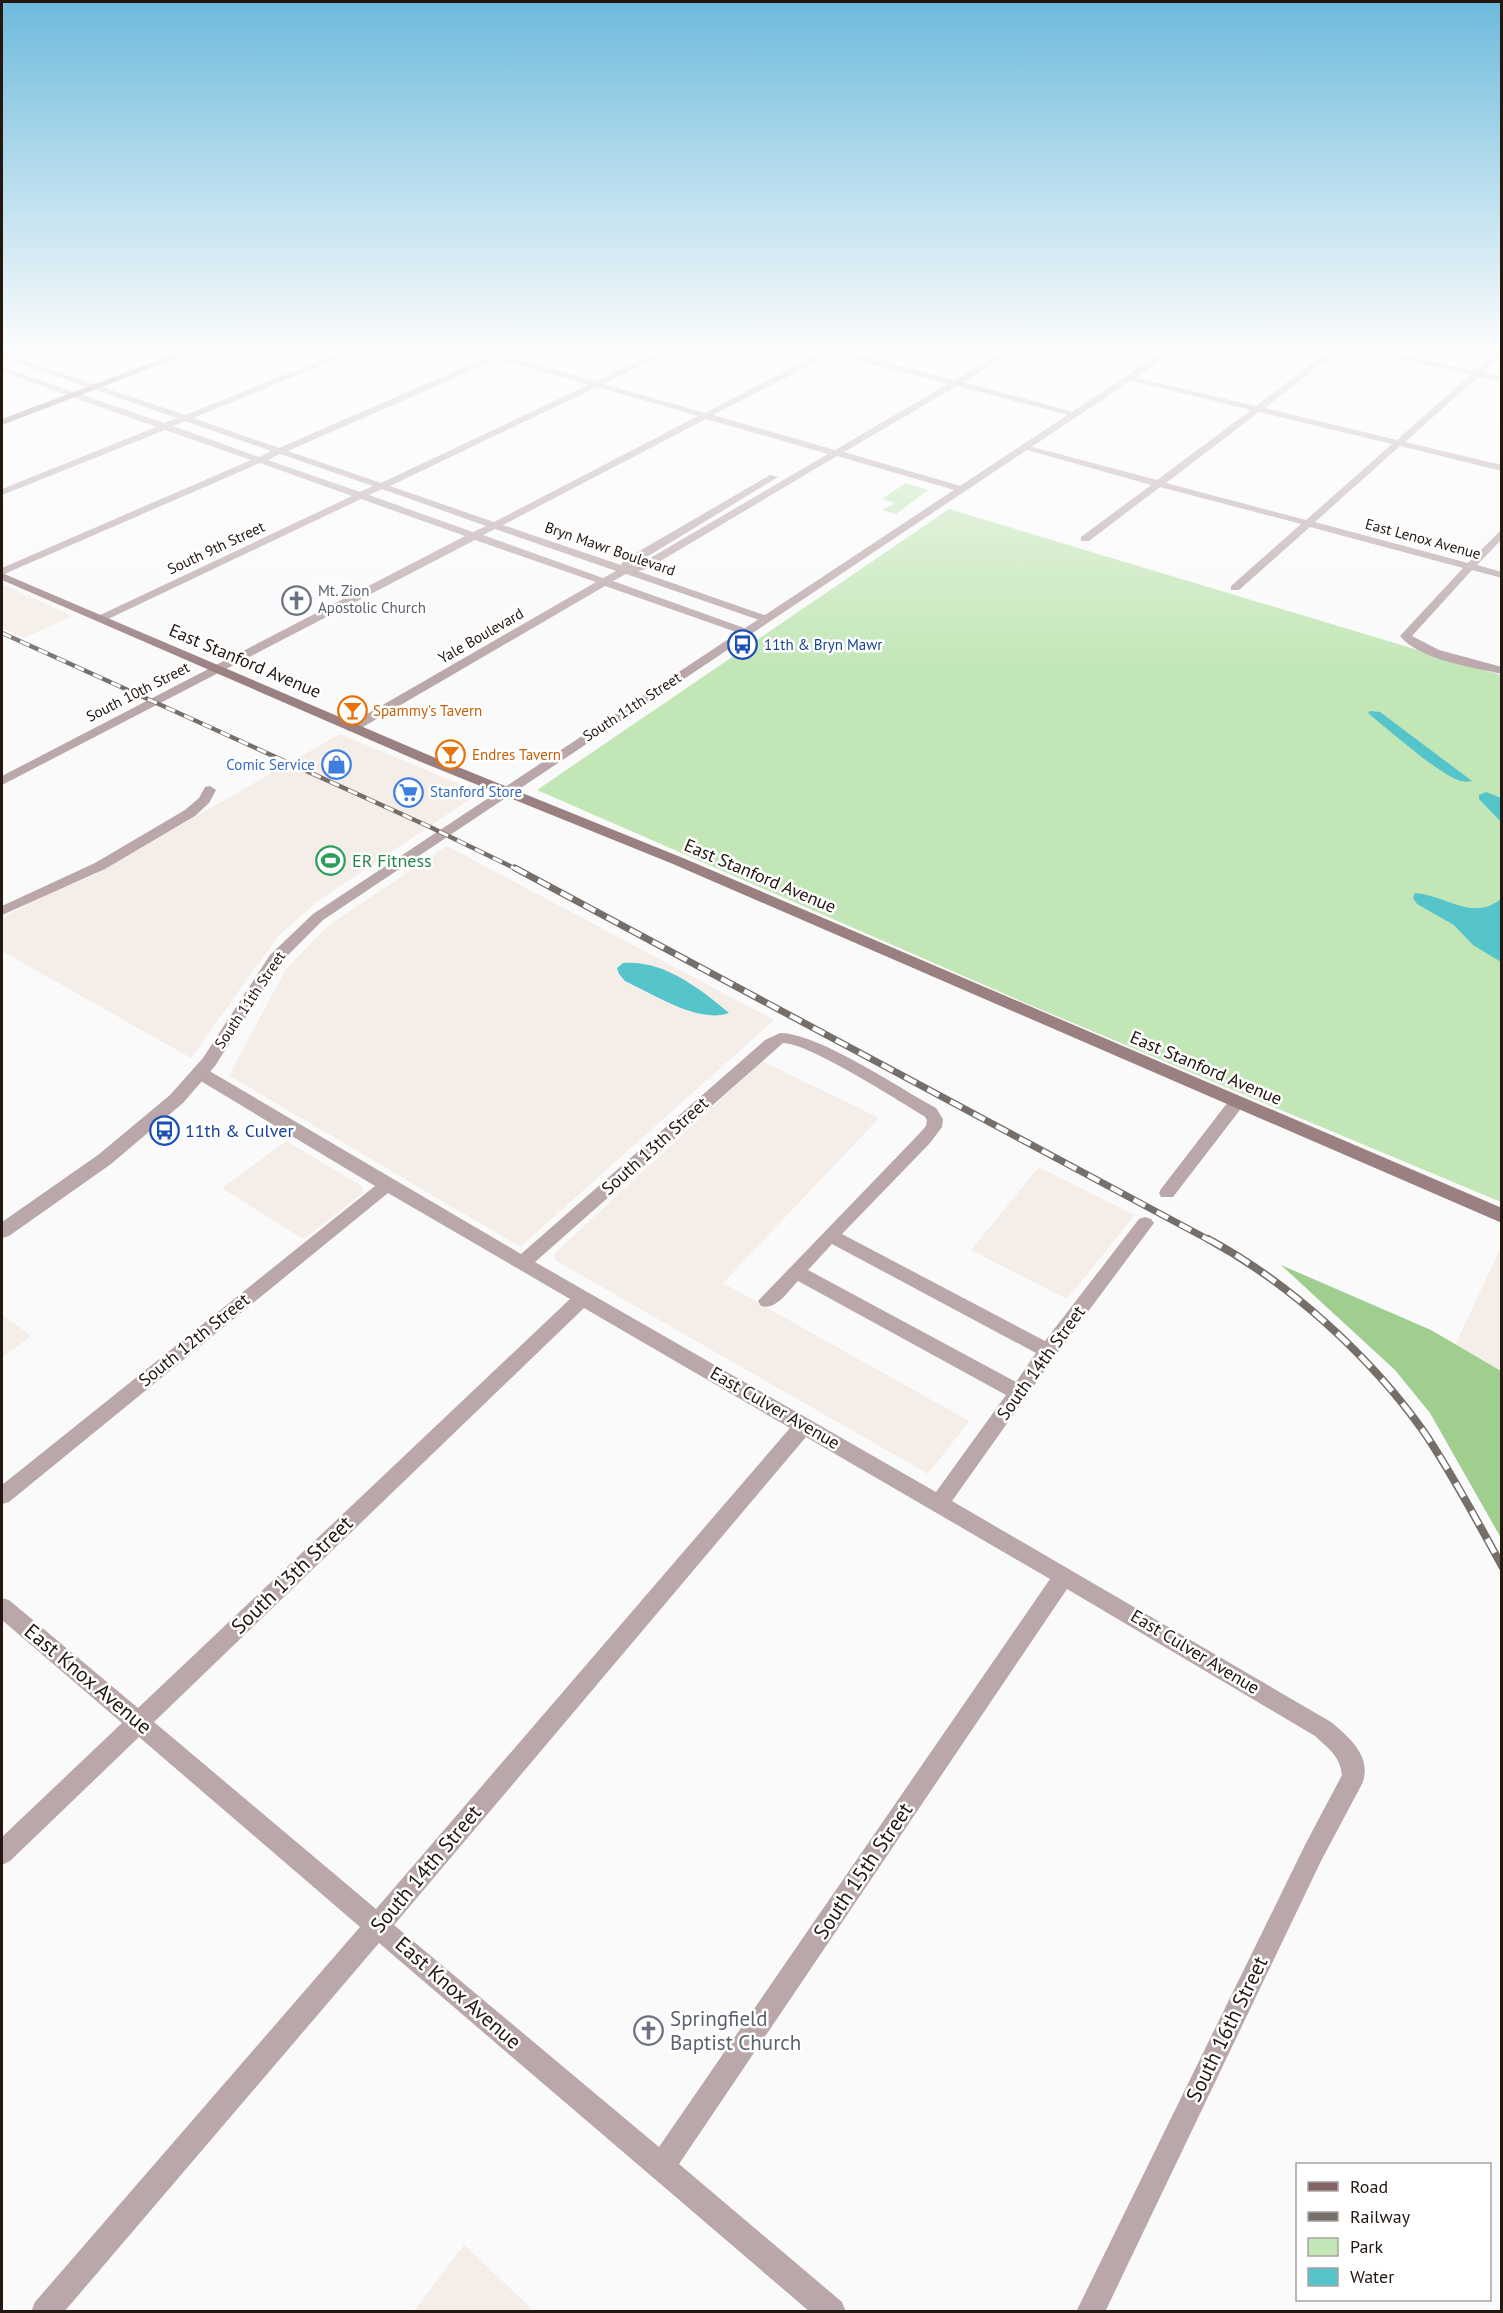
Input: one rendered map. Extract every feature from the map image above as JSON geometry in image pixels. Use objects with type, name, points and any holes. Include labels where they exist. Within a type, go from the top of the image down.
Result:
[{"type":"main road","name":"East Stanford Avenue","points":[[2,574],[352,728],[504,792],[678,861],[1502,1216]]},
{"type":"street","points":[[2,492],[89,457]]},
{"type":"street","name":"Bryn Mawr Boulevard","points":[[252,457],[746,632]]},
{"type":"street","points":[[2,574],[267,457]]},
{"type":"street","name":"Bryn Mawr Boulevard","points":[[297,457],[766,619]]},
{"type":"street","name":"South 9th Street","points":[[100,619],[443,457]]},
{"type":"street","name":"South 10th Street","points":[[2,781],[627,457]]},
{"type":"street","name":"Yale Boulevard","points":[[352,728],[625,570],[643,567],[829,457]]},
{"type":"street","points":[[850,457],[961,489]]},
{"type":"street","name":"South 11th Street","points":[[2,1231],[135,1137],[169,1107],[200,1073],[275,960],[308,925],[504,792],[1010,457]]},
{"type":"street","name":"East Lenox Avenue","points":[[1058,457],[1502,575]]},
{"type":"street","points":[[1085,539],[1195,457]]},
{"type":"street","points":[[1235,588],[1382,457]]},
{"type":"street","points":[[1456,457],[1502,468]]},
{"type":"street","name":"Yale Boulevard","points":[[625,570],[628,562],[780,473]]},
{"type":"street","points":[[1502,532],[1406,636],[1407,639],[1429,650],[1502,671]]},
{"type":"street","points":[[2,911],[35,894],[88,872],[120,854],[190,813],[204,800],[210,790]]},
{"type":"street","name":"South 13th Street","points":[[523,1263],[770,1044],[780,1038],[791,1038],[821,1050],[930,1112],[936,1119],[934,1128],[831,1236]]},
{"type":"street","name":"East Culver Avenue","points":[[200,1073],[387,1185],[1064,1576],[1313,1723],[1345,1748]]},
{"type":"street","points":[[1167,1193],[1236,1102]]},
{"type":"street","name":"South 12th Street","points":[[2,1496],[387,1185]]},
{"type":"street","name":"South 14th Street","points":[[939,1504],[1048,1351],[1145,1223]]},
{"type":"street","points":[[767,1300],[831,1236],[1048,1351]]},
{"type":"street","points":[[797,1272],[1018,1392]]},
{"type":"street","name":"South 13th Street","points":[[2,1853],[584,1297]]},
{"type":"street","name":"South 14th Street","points":[[45,2312],[804,1425]]},
{"type":"street","name":"South 15th Street","points":[[661,2167],[1064,1576]]},
{"type":"street","name":"East Knox Avenue","points":[[2,1606],[832,2312]]},
{"type":"street","name":"South 16th Street","points":[[1090,2312],[1313,1853],[1354,1776],[1352,1760],[1345,1748]]},
{"type":"shaded area","points":[[2,584],[73,616],[24,638],[2,628]]},
{"type":"shaded area","points":[[340,734],[469,788],[472,791],[470,799],[318,901],[278,936],[191,1058],[2,951],[2,919],[37,898],[92,876]]},
{"type":"shaded area","points":[[447,846],[774,1020],[520,1247],[230,1076],[286,969],[329,925]]},
{"type":"shaded area","points":[[762,1061],[879,1118],[723,1283],[969,1421],[928,1474],[555,1260],[555,1253]]},
{"type":"shaded area","points":[[286,1141],[362,1186],[363,1193],[303,1239],[222,1188]]},
{"type":"shaded area","points":[[1039,1167],[1135,1215],[1067,1299],[971,1250]]},
{"type":"shaded area","points":[[1501,1247],[1501,1408],[1450,1356]]},
{"type":"shaded area","points":[[2,1314],[31,1336],[2,1358]]},
{"type":"shaded area","points":[[464,2245],[534,2311],[414,2311]]},
{"type":"green space","points":[[906,483],[928,490],[896,514],[882,510],[895,503],[882,499]]},
{"type":"green space","points":[[949,509],[1501,675],[1501,1202],[1030,1005],[537,790]]},
{"type":"green space","points":[[1281,1265],[1431,1330],[1501,1371],[1501,1538],[1430,1413],[1395,1370]]},
{"type":"water","points":[[1370,711],[1380,712],[1472,781],[1458,780],[1437,768],[1368,713]]},
{"type":"water","points":[[1486,792],[1501,798],[1501,822],[1479,799],[1479,795]]},
{"type":"water","points":[[1415,893],[1469,908],[1480,908],[1501,899],[1501,962],[1473,945],[1454,925],[1417,904],[1413,898]]},
{"type":"water","points":[[623,963],[638,963],[667,971],[693,985],[729,1013],[704,1014],[662,1000],[625,981],[617,968]]},
{"type":"railway","points":[[2,633],[430,827],[518,870]]},
{"type":"railway","points":[[515,868],[1211,1241]]},
{"type":"railway","points":[[1208,1239],[1269,1277],[1298,1300],[1327,1324],[1379,1376],[1435,1448],[1502,1566]]},
{"type":"place","name":"Mt. Zion Apostolic Church","points":[[297,600]]},
{"type":"place","name":"11th & Bryn Mawr","points":[[743,645]]},
{"type":"place","name":"Spammy's Tavern","points":[[352,711]]},
{"type":"place","name":"Endres Tavern","points":[[451,755]]},
{"type":"place","name":"Comic Service","points":[[336,765]]},
{"type":"place","name":"Stanford Store","points":[[409,792]]},
{"type":"place","name":"ER Fitness","points":[[331,861]]},
{"type":"place","name":"11th & Culver","points":[[164,1131]]},
{"type":"place","name":"Springfield Baptist Church","points":[[649,2031]]}]
